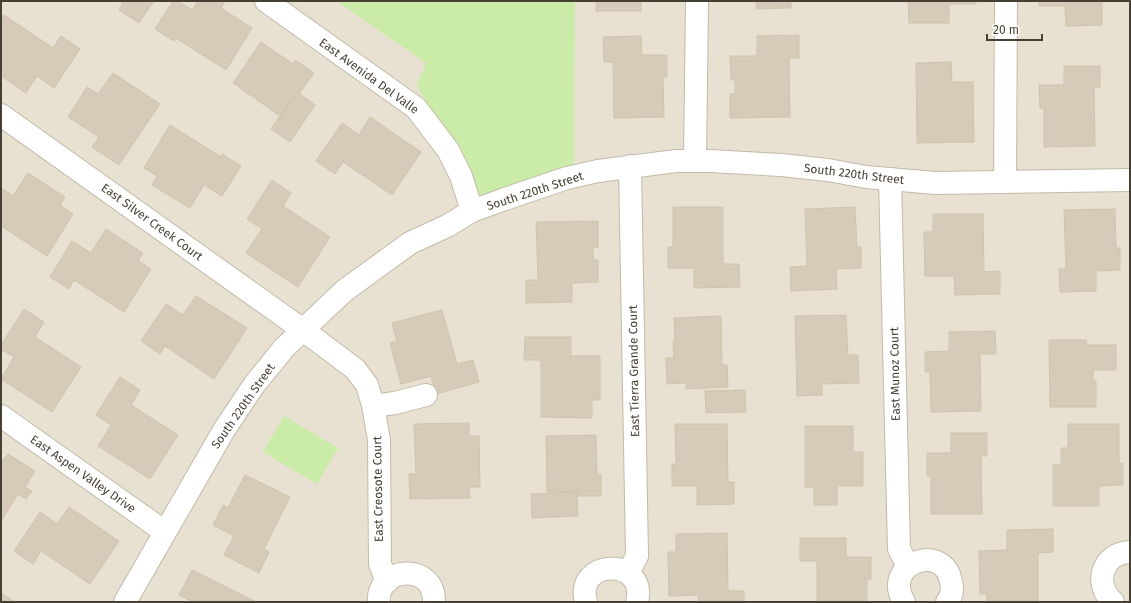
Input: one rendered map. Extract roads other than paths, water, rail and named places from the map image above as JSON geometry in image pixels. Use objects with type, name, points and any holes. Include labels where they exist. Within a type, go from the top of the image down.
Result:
[{"type":"street","name":"East Avenida Del Valle","points":[[266,1],[416,108],[448,150],[461,176],[472,212]]},
{"type":"street","points":[[695,161],[697,1]]},
{"type":"street","points":[[1005,182],[1006,1]]},
{"type":"street","name":"East Silver Creek Court","points":[[1,115],[303,330]]},
{"type":"street","name":"South 220th Street","points":[[125,602],[228,423],[254,385],[284,348],[344,291],[410,243],[447,226],[472,212],[567,178],[630,166],[676,161],[781,165],[828,170],[866,177],[935,183],[1130,180]]},
{"type":"street","name":"East Tierra Grande Court","points":[[628,573],[637,556],[630,166]]},
{"type":"street","name":"East Munoz Court","points":[[890,179],[899,549],[908,566]]},
{"type":"street","name":"East Creosote Court","points":[[303,330],[355,369],[367,385],[373,406],[379,440],[380,564],[387,582]]},
{"type":"street","points":[[373,406],[395,403],[426,395]]},
{"type":"street","name":"East Aspen Valley Drive","points":[[1,416],[165,532]]},
{"type":"street","points":[[1112,602],[1102,586],[1104,569],[1108,562],[1116,555],[1130,552]]},
{"type":"street","points":[[904,602],[900,595],[899,587],[902,573],[908,566],[915,562],[924,560],[932,560],[946,568],[951,578],[952,588],[947,602]]},
{"type":"street","points":[[586,602],[585,597],[588,581],[599,571],[607,568],[620,569],[628,573],[638,588],[637,602]]},
{"type":"street","points":[[379,602],[381,590],[387,582],[394,576],[409,573],[421,576],[429,584],[434,593],[434,602]]}]
